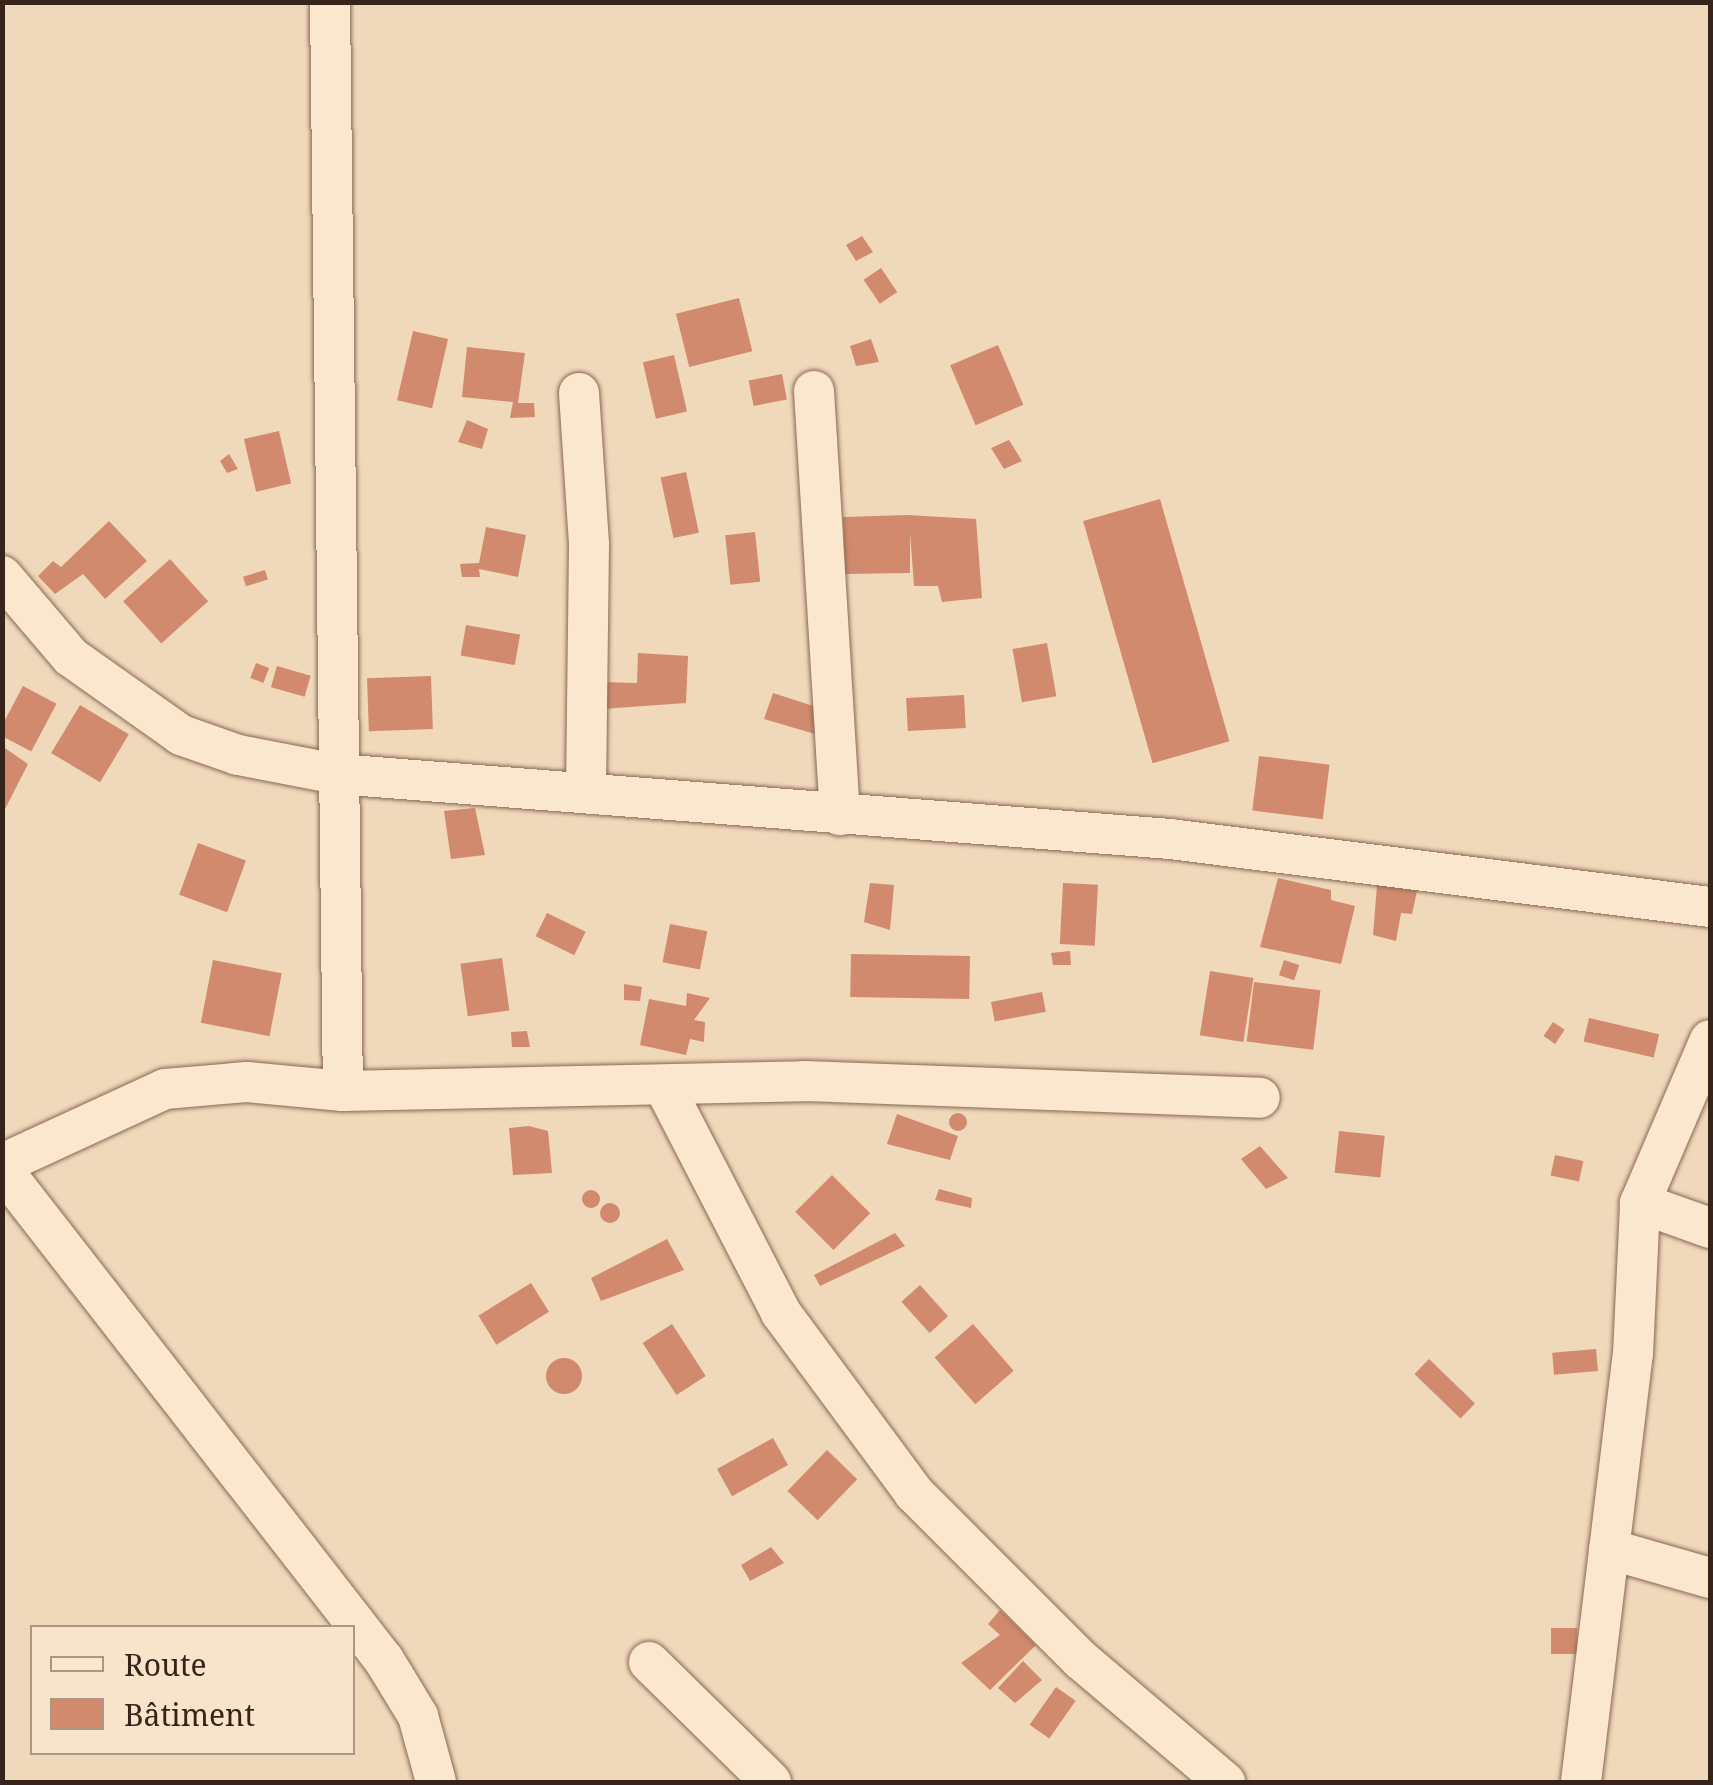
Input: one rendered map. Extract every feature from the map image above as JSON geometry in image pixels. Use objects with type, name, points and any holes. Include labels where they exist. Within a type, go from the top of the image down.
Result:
[{"type":"street","points":[[330,2],[342,1091]]},
{"type":"street","points":[[814,390],[840,815]]},
{"type":"street","points":[[579,393],[588,545],[586,790]]},
{"type":"street","points":[[2,576],[71,657],[181,734],[238,755],[336,774],[586,790],[840,815],[1170,839],[1710,907]]},
{"type":"street","points":[[1590,1782],[1581,1782],[1633,1354],[1640,1203],[1710,1040]]},
{"type":"street","points":[[436,1782],[418,1716],[384,1660],[2,1166],[165,1088],[247,1082],[342,1091],[804,1081],[1260,1098]]},
{"type":"street","points":[[664,1086],[781,1313],[914,1493],[1082,1660],[1225,1782]]},
{"type":"street","points":[[1640,1203],[1710,1228]]},
{"type":"street","points":[[1609,1549],[1710,1578]]},
{"type":"street","points":[[649,1662],[771,1782]]},
{"type":"building","points":[[862,236],[873,252],[856,261],[846,245]]},
{"type":"building","points":[[881,268],[897,292],[880,304],[864,280]]},
{"type":"building","points":[[739,298],[752,351],[689,367],[676,314]]},
{"type":"building","points":[[413,331],[448,339],[432,408],[397,400]]},
{"type":"building","points":[[871,339],[879,362],[856,366],[850,346]]},
{"type":"building","points":[[998,345],[1023,405],[976,425],[950,365]]},
{"type":"building","points":[[467,347],[525,353],[518,403],[534,403],[535,417],[510,418],[513,402],[462,397]]},
{"type":"building","points":[[674,355],[687,412],[656,419],[643,362]]},
{"type":"building","points":[[782,374],[787,400],[754,406],[749,380]]},
{"type":"building","points":[[467,420],[488,429],[482,449],[458,442]]},
{"type":"building","points":[[279,431],[291,484],[256,492],[244,439]]},
{"type":"building","points":[[1009,440],[1022,461],[1004,469],[991,448]]},
{"type":"building","points":[[229,454],[238,469],[227,473],[220,461]]},
{"type":"building","points":[[686,472],[699,533],[673,538],[661,477]]},
{"type":"building","points":[[1160,499],[1229,741],[1153,763],[1083,521]]},
{"type":"building","points":[[843,517],[976,519],[982,598],[942,602],[938,586],[914,586],[910,533],[910,573],[845,574]]},
{"type":"building","points":[[109,521],[147,561],[105,599],[83,574],[55,594],[38,576],[53,561],[61,567]]},
{"type":"building","points":[[486,527],[526,535],[518,577],[479,569],[480,577],[462,577],[460,564],[479,563]]},
{"type":"building","points":[[755,532],[760,582],[730,585],[725,535]]},
{"type":"building","points":[[170,559],[208,601],[161,644],[123,601]]},
{"type":"building","points":[[265,570],[268,580],[246,586],[243,577]]},
{"type":"building","points":[[466,625],[520,635],[515,665],[461,656]]},
{"type":"building","points":[[1047,643],[1056,696],[1022,702],[1013,649]]},
{"type":"building","points":[[638,653],[688,656],[686,703],[602,709],[603,682],[637,683]]},
{"type":"building","points":[[256,663],[269,668],[263,683],[250,678]]},
{"type":"building","points":[[277,666],[311,676],[305,697],[271,687]]},
{"type":"building","points":[[431,676],[433,729],[369,731],[367,678]]},
{"type":"building","points":[[23,686],[57,704],[31,752],[2,736],[2,725]]},
{"type":"building","points":[[773,693],[832,712],[815,734],[764,719]]},
{"type":"building","points":[[964,695],[966,728],[908,731],[906,698]]},
{"type":"building","points":[[80,705],[129,734],[100,782],[51,753]]},
{"type":"building","points":[[2,746],[28,764],[2,815]]},
{"type":"building","points":[[1259,756],[1329,765],[1323,819],[1252,811]]},
{"type":"building","points":[[475,808],[485,855],[451,859],[444,811]]},
{"type":"building","points":[[198,843],[246,860],[227,912],[179,895]]},
{"type":"building","points":[[1278,878],[1331,890],[1331,900],[1355,906],[1341,964],[1260,947]]},
{"type":"building","points":[[870,883],[894,885],[890,930],[864,922]]},
{"type":"building","points":[[1063,883],[1098,885],[1095,946],[1060,944]]},
{"type":"building","points":[[1377,885],[1417,891],[1412,914],[1401,913],[1396,941],[1373,935]]},
{"type":"building","points":[[547,913],[586,932],[574,955],[536,936]]},
{"type":"building","points":[[670,924],[707,931],[700,970],[663,962]]},
{"type":"building","points":[[1070,951],[1071,965],[1053,965],[1051,953]]},
{"type":"building","points":[[851,954],[970,956],[969,999],[850,997]]},
{"type":"building","points":[[502,958],[509,1010],[468,1016],[460,964]]},
{"type":"building","points":[[213,960],[282,973],[270,1036],[201,1023]]},
{"type":"building","points":[[1284,960],[1299,965],[1294,980],[1279,975]]},
{"type":"building","points":[[1210,971],[1253,978],[1243,1042],[1200,1035]]},
{"type":"building","points":[[1254,982],[1321,990],[1313,1050],[1247,1042]]},
{"type":"building","points":[[624,984],[642,987],[640,1001],[624,1000]]},
{"type":"building","points":[[1042,992],[1046,1012],[995,1022],[991,1002]]},
{"type":"building","points":[[687,993],[710,998],[694,1020],[705,1022],[704,1042],[690,1039],[686,1055],[640,1045],[649,999],[686,1006]]},
{"type":"building","points":[[1589,1018],[1659,1034],[1654,1058],[1584,1041]]},
{"type":"building","points":[[1553,1022],[1565,1030],[1555,1044],[1543,1036]]},
{"type":"building","points":[[527,1031],[530,1047],[512,1047],[511,1032]]},
{"type":"building","points":[[958,1113],[965,1115],[965,1129],[958,1131],[951,1129],[949,1122],[951,1115]]},
{"type":"building","points":[[897,1114],[958,1136],[950,1160],[887,1144]]},
{"type":"building","points":[[529,1126],[548,1131],[552,1173],[513,1175],[509,1128]]},
{"type":"building","points":[[1339,1131],[1385,1136],[1380,1178],[1335,1173]]},
{"type":"building","points":[[1260,1146],[1288,1178],[1266,1189],[1241,1159]]},
{"type":"building","points":[[1555,1155],[1583,1161],[1579,1182],[1551,1176]]},
{"type":"building","points":[[832,1175],[870,1213],[833,1250],[795,1212]]},
{"type":"building","points":[[939,1189],[972,1198],[971,1208],[935,1200]]},
{"type":"building","points":[[591,1190],[600,1199],[591,1208],[582,1199]]},
{"type":"building","points":[[610,1203],[620,1213],[610,1223],[600,1213]]},
{"type":"building","points":[[895,1233],[905,1246],[820,1286],[814,1275]]},
{"type":"building","points":[[667,1239],[684,1270],[601,1301],[591,1278]]},
{"type":"building","points":[[531,1283],[549,1312],[496,1345],[478,1316]]},
{"type":"building","points":[[920,1285],[948,1316],[930,1333],[901,1302]]},
{"type":"building","points":[[672,1324],[706,1376],[676,1395],[643,1343]]},
{"type":"building","points":[[973,1324],[1014,1371],[975,1404],[935,1357]]},
{"type":"building","points":[[1596,1349],[1598,1371],[1554,1375],[1552,1353]]},
{"type":"building","points":[[564,1358],[576,1364],[582,1376],[576,1388],[564,1394],[552,1388],[546,1376],[552,1364]]},
{"type":"building","points":[[1429,1359],[1475,1403],[1460,1419],[1414,1374]]},
{"type":"building","points":[[773,1438],[788,1465],[732,1496],[717,1469]]},
{"type":"building","points":[[827,1450],[857,1479],[818,1520],[787,1491]]},
{"type":"building","points":[[771,1547],[784,1563],[750,1581],[741,1565]]},
{"type":"building","points":[[1000,1610],[1036,1645],[990,1690],[961,1663],[1000,1635],[988,1624]]},
{"type":"building","points":[[1551,1628],[1577,1628],[1577,1654],[1551,1654]]},
{"type":"building","points":[[1023,1661],[1042,1680],[1015,1703],[998,1688]]},
{"type":"building","points":[[1056,1687],[1076,1701],[1049,1738],[1030,1725]]}]
